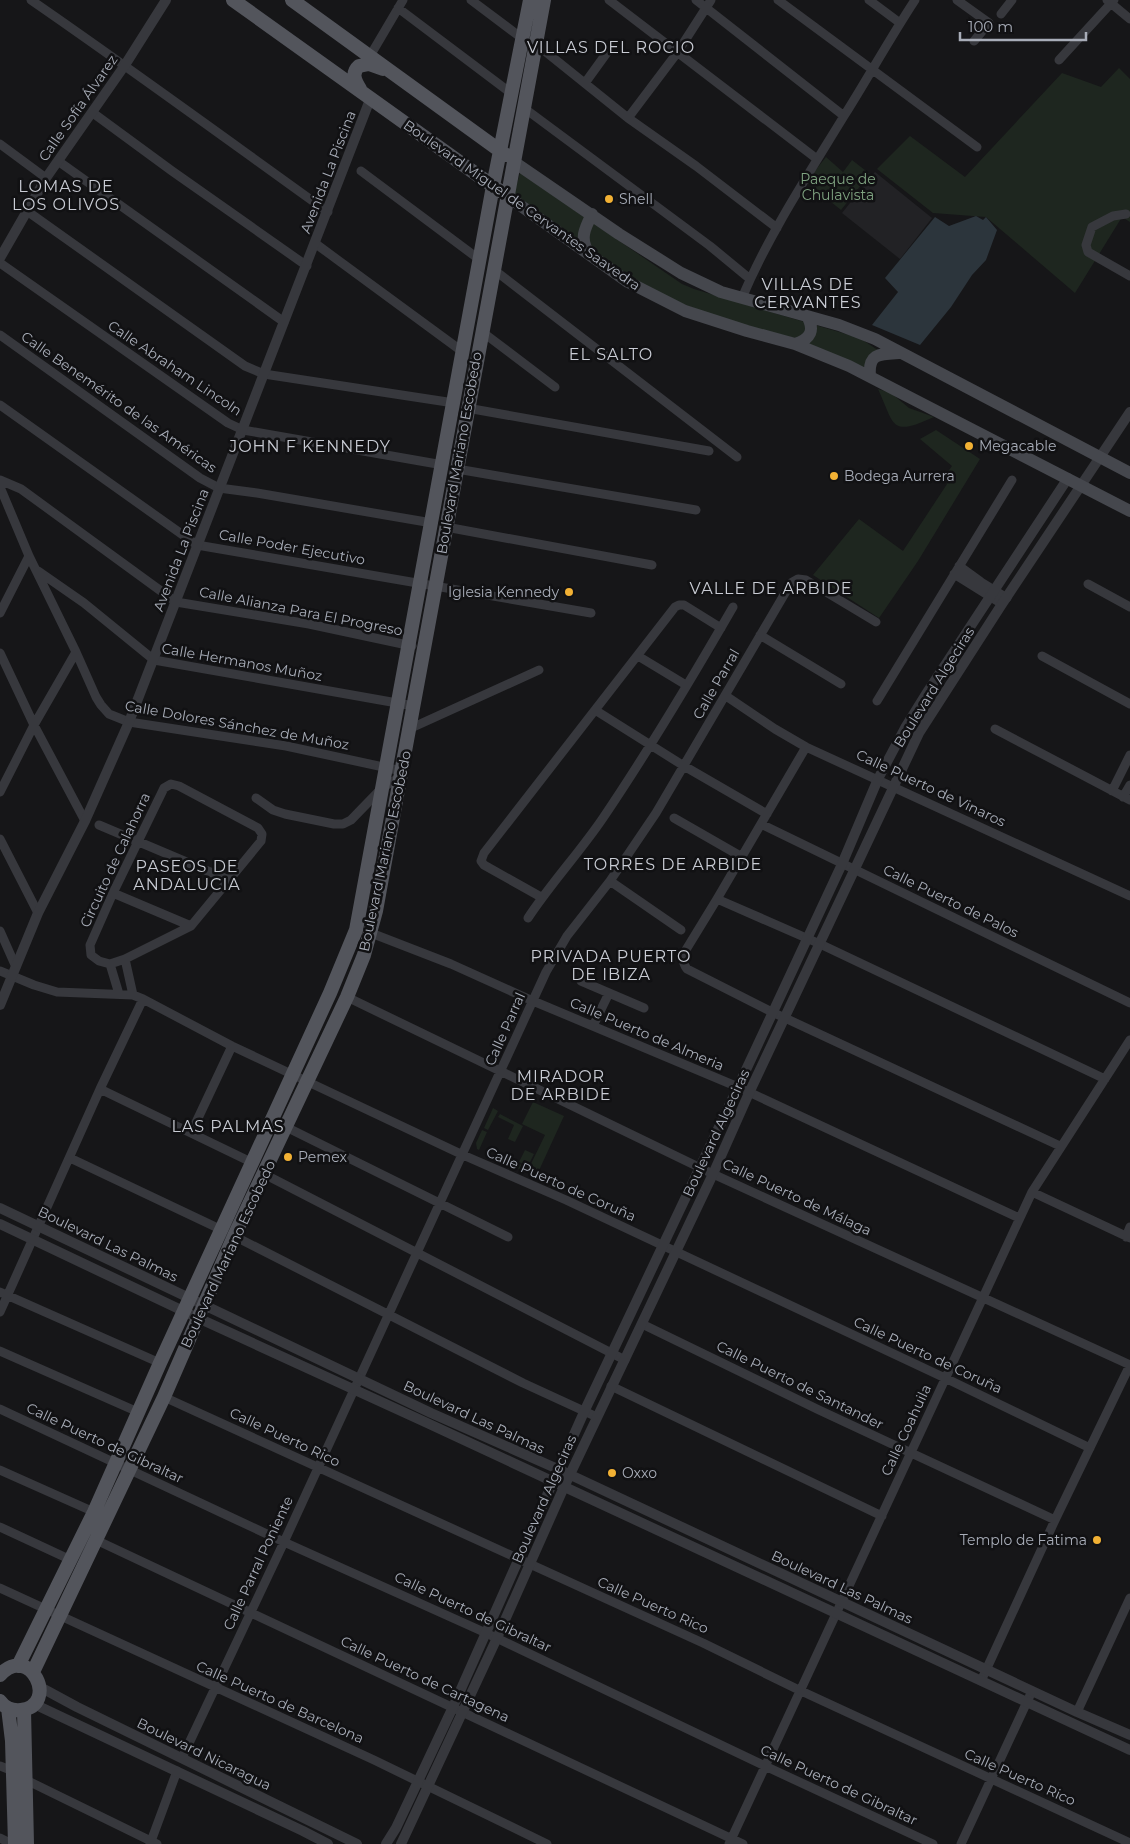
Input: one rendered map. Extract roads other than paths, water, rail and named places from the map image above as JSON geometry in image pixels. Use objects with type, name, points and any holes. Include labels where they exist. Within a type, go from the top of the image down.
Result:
[{"type":"main road","name":"Boulevard Miguel de Cervantes Saavedra","points":[[234,0],[628,282],[685,311],[795,344],[870,376],[905,396],[1130,511]]},
{"type":"main road","points":[[292,0],[514,162],[682,273],[721,292],[859,333],[1130,473]]},
{"type":"main road","name":"Boulevard Mariano Escobedo","points":[[18,1666],[94,1512],[189,1298],[264,1174],[347,997],[371,933],[425,648],[481,331],[524,108],[530,0]]},
{"type":"main road","name":"Boulevard Mariano Escobedo","points":[[33,1672],[164,1397],[203,1305],[253,1163],[353,939],[410,645],[493,186],[512,94],[544,0]]},
{"type":"main road","points":[[360,89],[354,79],[356,69],[359,66],[369,64],[393,73]]},
{"type":"main road","points":[[592,214],[582,237],[586,249],[593,257]]},
{"type":"main road","points":[[795,344],[807,338],[811,333],[812,326],[807,316]]},
{"type":"main road","points":[[870,376],[870,363],[876,356],[899,353]]},
{"type":"main road","points":[[0,1675],[8,1668],[18,1666],[33,1672],[39,1681],[40,1687],[38,1699],[29,1707],[13,1710],[4,1705]]},
{"type":"main road","points":[[4,1705],[13,1772],[14,1844]]},
{"type":"main road","points":[[27,1844],[26,1780],[29,1707]]},
{"type":"street","points":[[31,0],[125,65],[328,212]]},
{"type":"street","name":"Calle Sofía Álvarez","points":[[0,258],[46,178],[93,113],[166,0]]},
{"type":"street","points":[[471,0],[529,41],[628,118],[696,166],[776,228]]},
{"type":"street","points":[[609,0],[817,159]]},
{"type":"street","points":[[696,0],[708,4],[844,116]]},
{"type":"street","points":[[778,0],[977,147]]},
{"type":"street","points":[[869,0],[900,23]]},
{"type":"street","points":[[742,298],[776,228],[915,0]]},
{"type":"street","points":[[957,0],[989,23],[974,41]]},
{"type":"street","points":[[1001,14],[1012,0]]},
{"type":"street","points":[[1059,60],[1110,1],[1130,19]]},
{"type":"street","points":[[370,56],[401,4],[512,94]]},
{"type":"street","points":[[628,118],[677,53],[708,4]]},
{"type":"street","points":[[585,83],[611,47]]},
{"type":"street","name":"Avenida La Piscina","points":[[0,1005],[38,913],[85,821],[130,722],[219,488],[316,244],[371,97]]},
{"type":"street","points":[[524,108],[710,246],[750,279]]},
{"type":"street","points":[[93,113],[307,266]]},
{"type":"street","points":[[0,144],[46,178]]},
{"type":"street","points":[[58,161],[284,322]]},
{"type":"street","points":[[361,171],[480,260]]},
{"type":"street","points":[[27,211],[245,366],[264,374],[454,403]]},
{"type":"street","points":[[1126,214],[1113,216],[1092,227],[1086,244],[1088,252],[1130,276]]},
{"type":"street","points":[[316,244],[463,352]]},
{"type":"street","name":"Calle Abraham Lincoln","points":[[0,263],[199,404],[228,423],[243,430],[443,465]]},
{"type":"street","points":[[493,269],[737,457]]},
{"type":"street","points":[[481,331],[555,387]]},
{"type":"street","name":"Calle Benemérito de las Américas","points":[[0,335],[200,478],[219,488],[257,492],[432,523]]},
{"type":"street","name":"Calle Poder Ejecutivo","points":[[0,405],[198,545],[591,613]]},
{"type":"street","points":[[467,408],[709,451]]},
{"type":"street","name":"Boulevard Algeciras","points":[[386,1844],[497,1638],[611,1386],[713,1174],[919,733],[1130,412]]},
{"type":"street","points":[[457,469],[696,510]]},
{"type":"street","name":"Boulevard Algeciras","points":[[401,1844],[429,1787],[486,1632],[560,1470],[584,1412],[664,1246],[842,864],[878,779],[905,728],[1068,478]]},
{"type":"street","name":"Calle Alianza Para El Progreso","points":[[0,480],[21,489],[176,602],[309,624],[425,648]]},
{"type":"street","points":[[876,701],[1012,480]]},
{"type":"street","name":"Calle Dolores Sánchez de Muñoz","points":[[0,487],[29,556],[101,705],[109,714],[130,722],[286,746],[386,768],[401,774]]},
{"type":"street","points":[[446,528],[652,565]]},
{"type":"street","points":[[0,613],[29,556]]},
{"type":"street","name":"Calle Hermanos Muñoz","points":[[36,570],[84,603],[154,660],[414,706]]},
{"type":"street","points":[[957,570],[1004,601]]},
{"type":"street","name":"Calle Parral","points":[[358,1379],[555,953],[610,881],[656,813],[791,583],[798,579],[806,580],[876,622]]},
{"type":"street","points":[[1088,584],[1130,607]]},
{"type":"street","points":[[542,897],[484,865],[481,860],[484,853],[677,605],[684,605],[721,628]]},
{"type":"street","points":[[528,918],[602,819],[650,745],[733,607]]},
{"type":"street","points":[[760,635],[841,684]]},
{"type":"street","points":[[0,792],[34,725],[76,652]]},
{"type":"street","points":[[0,654],[34,725],[85,821]]},
{"type":"street","points":[[638,656],[686,685]]},
{"type":"street","points":[[1042,656],[1130,704]]},
{"type":"street","points":[[409,729],[539,670]]},
{"type":"street","name":"Calle Puerto de Vinaros","points":[[726,696],[774,729],[806,747],[1130,896]]},
{"type":"street","points":[[595,710],[684,766],[767,814]]},
{"type":"street","points":[[995,729],[1127,799],[1130,784]]},
{"type":"street","points":[[806,747],[684,953],[683,962],[687,969],[772,1012],[1060,1146]]},
{"type":"street","points":[[1112,791],[1130,755]]},
{"type":"street","points":[[256,798],[273,810],[334,824],[343,824],[351,820],[382,788],[401,774]]},
{"type":"street","name":"Circuito de Calahorra","points":[[171,784],[179,786],[261,831],[262,838],[259,844],[229,880],[191,926],[125,959],[110,964],[91,955],[89,948],[113,893],[164,788],[171,784]]},
{"type":"street","points":[[674,818],[742,857]]},
{"type":"street","name":"Calle Puerto de Palos","points":[[761,824],[1130,1003]]},
{"type":"street","points":[[99,825],[229,880]]},
{"type":"street","points":[[0,839],[38,913]]},
{"type":"street","points":[[610,881],[681,930]]},
{"type":"street","points":[[113,893],[191,926]]},
{"type":"street","points":[[717,899],[820,944],[1105,1079]]},
{"type":"street","points":[[0,931],[14,971]]},
{"type":"street","name":"Calle Puerto de Almeria","points":[[371,933],[451,964],[533,1001],[738,1087],[1019,1218]]},
{"type":"street","points":[[125,959],[133,995]]},
{"type":"street","points":[[110,964],[119,994]]},
{"type":"street","name":"Calle Puerto de Coruña","points":[[0,971],[14,971],[57,992],[133,995],[143,999],[232,1046],[566,1200],[1090,1448]]},
{"type":"street","points":[[581,981],[644,1008]]},
{"type":"street","points":[[593,1026],[609,993]]},
{"type":"street","name":"Calle Puerto de Málaga","points":[[347,997],[700,1168],[1130,1365]]},
{"type":"street","points":[[0,1312],[4,1294],[32,1239],[143,999]]},
{"type":"street","name":"Calle Coahuila","points":[[730,1841],[1019,1218],[1032,1192],[1060,1146],[1130,1040]]},
{"type":"street","points":[[191,1133],[232,1046]]},
{"type":"street","points":[[100,1089],[253,1163]]},
{"type":"street","points":[[286,1127],[508,1237]]},
{"type":"street","points":[[70,1158],[228,1233],[387,1315],[597,1417]]},
{"type":"street","points":[[264,1174],[624,1360]]},
{"type":"street","points":[[1032,1192],[1128,1238],[1130,1227]]},
{"type":"street","name":"Boulevard Las Palmas","points":[[0,1208],[358,1379],[514,1451],[560,1470],[986,1670],[1130,1735]]},
{"type":"street","name":"Boulevard Las Palmas","points":[[0,1224],[198,1318],[836,1613],[1027,1704],[1130,1750]]},
{"type":"street","points":[[4,1294],[160,1364]]},
{"type":"street","name":"Calle Puerto de Santander","points":[[642,1324],[910,1453],[1055,1520]]},
{"type":"street","points":[[0,1350],[138,1412]]},
{"type":"street","points":[[981,1681],[1055,1520],[1130,1365]]},
{"type":"street","name":"Calle Parral Poniente","points":[[182,1758],[284,1542],[358,1379]]},
{"type":"street","points":[[611,1386],[882,1516]]},
{"type":"street","name":"Calle Puerto Rico","points":[[164,1397],[703,1643],[799,1690],[1130,1843]]},
{"type":"street","name":"Calle Puerto de Gibraltar","points":[[0,1409],[284,1542],[486,1632],[765,1766],[933,1844]]},
{"type":"street","points":[[0,1470],[94,1512]]},
{"type":"street","points":[[0,1527],[71,1560]]},
{"type":"street","name":"Calle Puerto de Cartagena","points":[[96,1540],[250,1614],[458,1710],[730,1841],[743,1844]]},
{"type":"street","name":"Calle Puerto de Barcelona","points":[[0,1588],[419,1782],[547,1844]]},
{"type":"street","points":[[1077,1712],[1130,1598]]},
{"type":"street","name":"Boulevard Nicaragua","points":[[40,1687],[76,1708],[357,1844]]},
{"type":"street","points":[[961,1844],[1032,1691]]},
{"type":"street","name":"Boulevard Nicaragua","points":[[29,1707],[178,1772],[328,1844]]},
{"type":"street","points":[[0,1766],[13,1772]]},
{"type":"street","points":[[26,1780],[153,1843],[178,1772]]},
{"type":"street","points":[[0,1838],[14,1844]]},
{"type":"place","name":"Shell","points":[[609,199]]},
{"type":"place","name":"Megacable","points":[[969,446]]},
{"type":"place","name":"Bodega Aurrera","points":[[834,476]]},
{"type":"place","name":"Iglesia Kennedy","points":[[569,592]]},
{"type":"place","name":"Pemex","points":[[288,1157]]},
{"type":"place","name":"Oxxo","points":[[612,1473]]},
{"type":"place","name":"Templo de Fatima","points":[[1097,1540]]},
{"type":"district","name":"VILLAS DEL ROCIO","points":[[611,47]]},
{"type":"district","name":"LOMAS DE LOS OLIVOS","points":[[66,195]]},
{"type":"district","name":"VILLAS DE CERVANTES","points":[[808,293]]},
{"type":"district","name":"EL SALTO","points":[[611,354]]},
{"type":"district","name":"JOHN F KENNEDY","points":[[310,446]]},
{"type":"district","name":"VALLE DE ARBIDE","points":[[771,588]]},
{"type":"district","name":"TORRES DE ARBIDE","points":[[673,864]]},
{"type":"district","name":"PASEOS DE ANDALUCIA","points":[[187,875]]},
{"type":"district","name":"PRIVADA PUERTO DE IBIZA","points":[[611,965]]},
{"type":"district","name":"MIRADOR DE ARBIDE","points":[[561,1085]]},
{"type":"district","name":"LAS PALMAS","points":[[228,1126]]},
{"type":"park label","name":"Paeque de Chulavista","points":[[838,187]]}]
